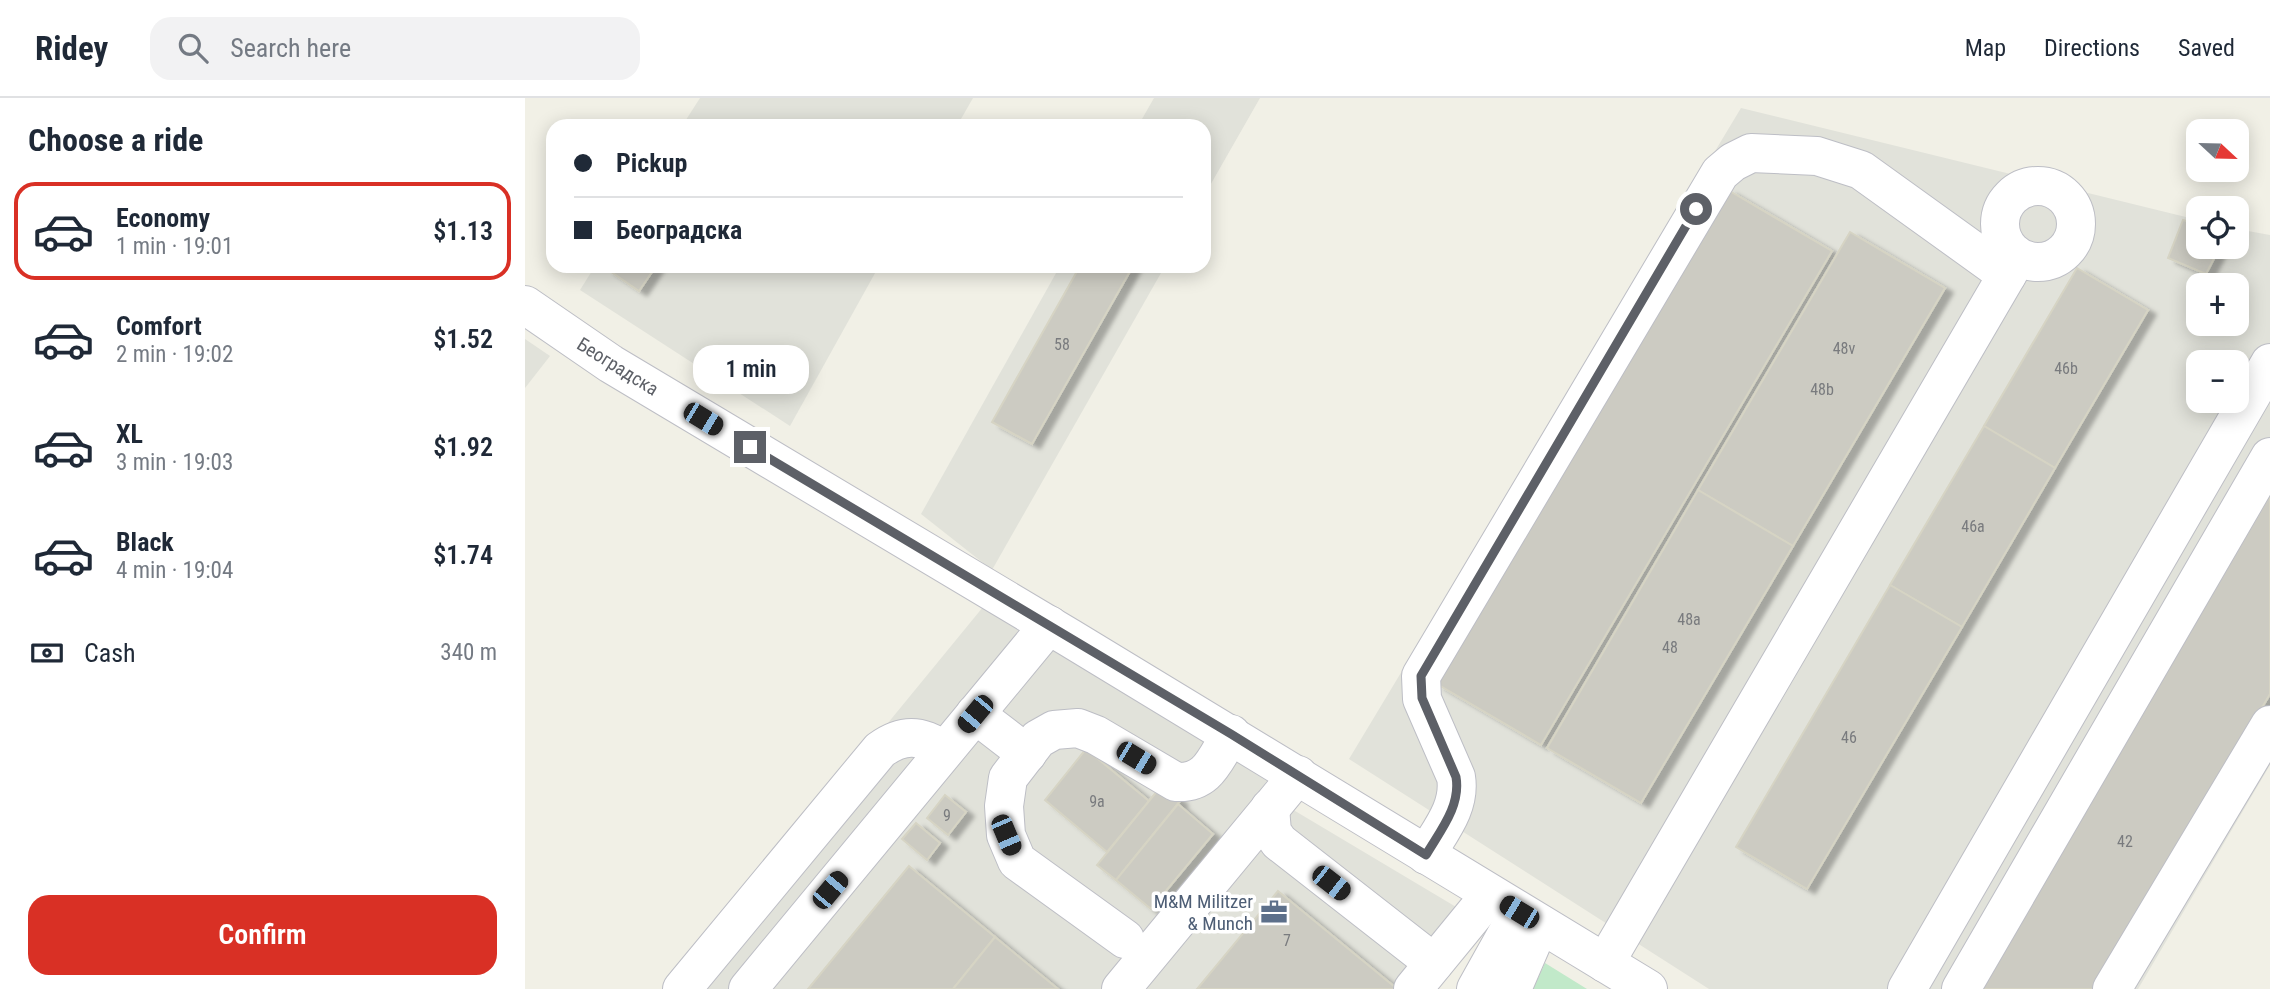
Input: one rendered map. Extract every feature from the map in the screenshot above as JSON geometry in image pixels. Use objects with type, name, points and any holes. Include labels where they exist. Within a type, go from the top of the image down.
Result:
[{"type":"street","points":[[1426,855],[1453,808],[1457,788],[1456,777],[1422,698],[1421,676],[1720,173],[1733,162],[1751,153],[1817,156],[1860,170],[2012,267],[1605,963]]},
{"type":"street","name":"Београдска","points":[[525,304],[611,364],[1231,734],[1648,989]]},
{"type":"street","points":[[1907,989],[2270,363]]},
{"type":"street","points":[[1961,989],[2270,457]]},
{"type":"street","points":[[748,989],[1049,625]]},
{"type":"street","points":[[975,714],[1027,754]]},
{"type":"street","points":[[2112,989],[2270,725]]},
{"type":"street","points":[[1125,939],[1017,860],[1006,835],[1004,806],[1008,778],[1038,739],[1054,730],[1078,728],[1096,735],[1176,782],[1191,783],[1203,776],[1231,734]]},
{"type":"street","points":[[682,989],[880,750],[901,738],[915,736],[926,739],[944,751]]},
{"type":"street","points":[[1121,989],[1298,775]]},
{"type":"street","points":[[1270,808],[1272,832],[1279,842],[1423,976],[1517,910]]},
{"type":"street","points":[[1476,989],[1517,910]]},
{"type":"street","points":[[1512,989],[1517,910]]},
{"type":"shaded area","points":[[700,98],[973,98],[961,119],[686,119]]},
{"type":"shaded area","points":[[1154,98],[1260,98],[1211,184],[1211,119],[1142,119]]},
{"type":"shaded area","points":[[1741,108],[2186,217],[2186,259],[2249,259],[2249,231],[2270,235],[2270,765],[2138,989],[1709,989],[1349,759]]},
{"type":"shaded area","points":[[591,273],[875,273],[790,426],[580,290]]},
{"type":"shaded area","points":[[1056,273],[1161,273],[992,570],[921,514]]},
{"type":"shaded area","points":[[525,339],[550,356],[525,388]]},
{"type":"shaded area","points":[[983,607],[1270,777],[1260,790],[1488,926],[1436,989],[670,989]]},
{"type":"green space","points":[[1545,963],[1587,989],[1533,989]]},
{"type":"building","points":[[1728,190],[1832,251],[1541,745],[1437,684]]},
{"type":"building","points":[[2183,220],[2186,221],[2186,259],[2214,259],[2207,273],[2204,273],[2168,258]]},
{"type":"building","points":[[1850,232],[1945,288],[1793,546],[1698,490]]},
{"type":"building","points":[[2077,268],[2148,310],[2055,468],[1984,426]]},
{"type":"building","points":[[613,273],[651,273],[639,291]]},
{"type":"building","points":[[1076,273],[1129,273],[1032,444],[992,422]]},
{"type":"building","points":[[1984,426],[2055,468],[1962,627],[1890,585]]},
{"type":"building","points":[[1698,490],[1793,546],[1641,803],[1547,748]]},
{"type":"building","points":[[2270,495],[2270,694],[2096,989],[1979,989]]},
{"type":"building","points":[[1890,585],[1962,627],[1807,889],[1736,847]]},
{"type":"building","points":[[1086,749],[1149,801],[1107,852],[1045,800]]},
{"type":"building","points":[[1162,785],[1180,801],[1116,880],[1097,865]]},
{"type":"building","points":[[945,795],[966,812],[948,835],[927,818]]},
{"type":"building","points":[[1178,804],[1213,834],[1151,909],[1116,880]]},
{"type":"building","points":[[916,823],[940,843],[927,860],[902,839]]},
{"type":"building","points":[[909,866],[995,937],[953,989],[808,989]]},
{"type":"building","points":[[1278,891],[1396,988],[1396,989],[1197,989]]},
{"type":"building","points":[[995,937],[1058,989],[953,989]]},
{"type":"place","name":"M&M Militzer & Munch","points":[[1274,912]]},
{"type":"route","points":[[750,447],[1231,734],[1426,855],[1453,808],[1457,788],[1456,777],[1422,698],[1421,676],[1696,209]]}]
